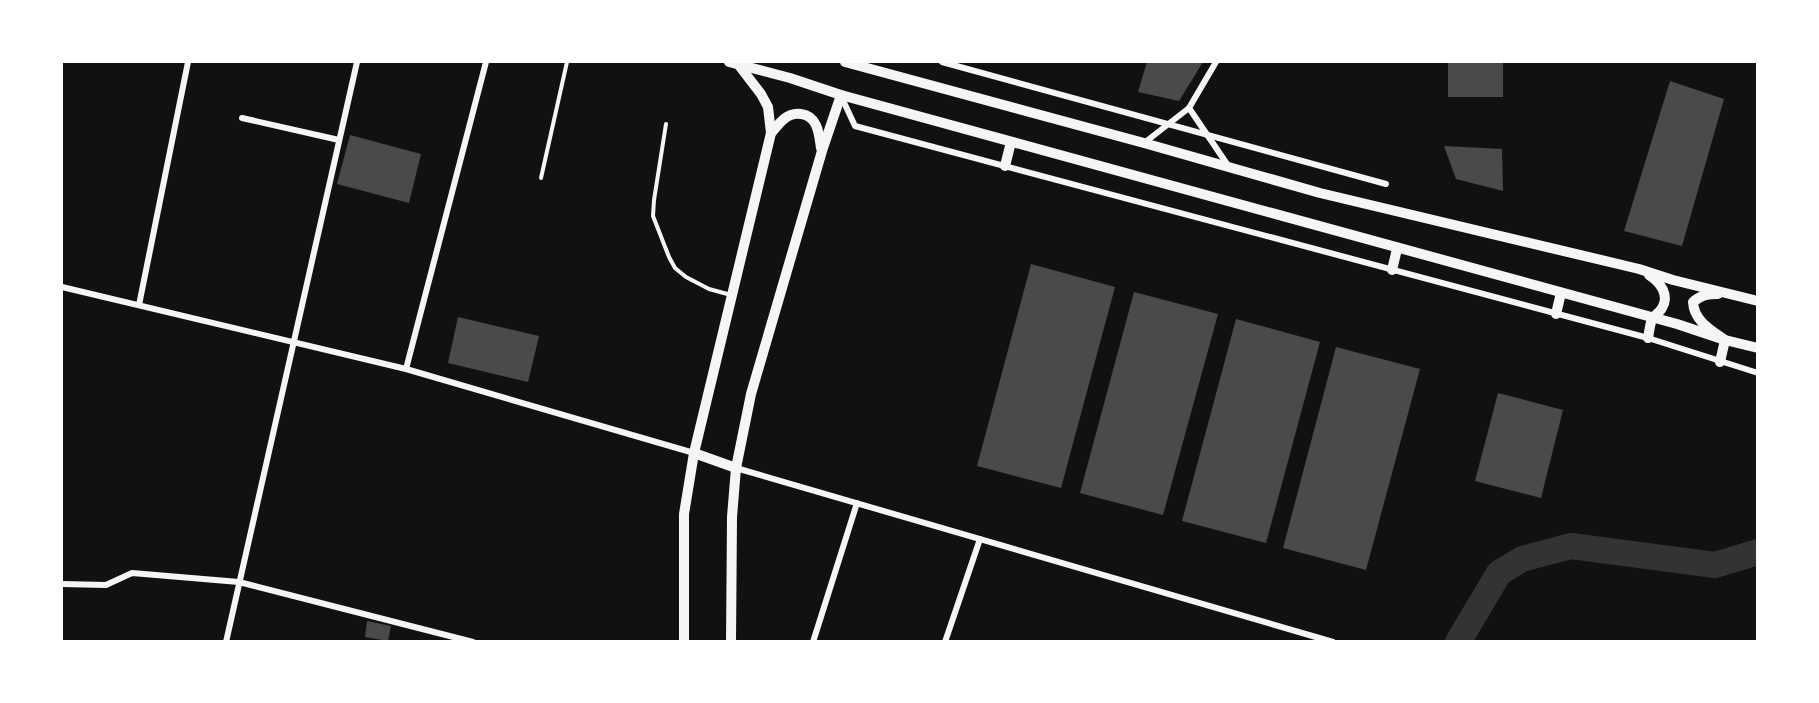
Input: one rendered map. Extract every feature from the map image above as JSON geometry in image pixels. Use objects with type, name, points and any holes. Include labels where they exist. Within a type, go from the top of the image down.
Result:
[{"type":"main road","points":[[734,62],[841,95],[1758,348]]},
{"type":"main road","points":[[684,642],[684,514],[694,453],[771,133],[765,101],[734,62]]},
{"type":"main road","points":[[845,62],[1331,196],[1639,269],[1758,301]]},
{"type":"main road","points":[[731,642],[732,517],[736,468],[751,394],[822,151],[841,95]]},
{"type":"main road","points":[[771,133],[784,119],[794,113],[805,114],[814,120],[819,131],[822,151]]},
{"type":"main road","points":[[1005,166],[1011,142]]},
{"type":"main road","points":[[1392,270],[1398,249]]},
{"type":"main road","points":[[1639,269],[1655,279],[1666,296],[1661,311],[1653,318],[1648,338]]},
{"type":"main road","points":[[1556,314],[1561,293]]},
{"type":"main road","points":[[1725,340],[1700,321],[1693,312],[1693,302],[1699,296],[1708,294],[1734,294]]},
{"type":"main road","points":[[1720,362],[1725,340]]},
{"type":"main road","points":[[694,453],[736,468]]},
{"type":"street","points":[[139,305],[188,62]]},
{"type":"street","points":[[226,642],[357,62]]},
{"type":"street","points":[[406,369],[486,62]]},
{"type":"street","points":[[942,62],[1386,184]]},
{"type":"street","points":[[1144,143],[1189,108],[1216,62]]},
{"type":"street","points":[[841,95],[855,126],[1648,338],[1758,373]]},
{"type":"street","points":[[1189,108],[1229,167]]},
{"type":"street","points":[[242,118],[339,140]]},
{"type":"street","points":[[62,287],[406,369],[694,453]]},
{"type":"street","points":[[736,468],[1333,642]]},
{"type":"street","points":[[813,642],[856,503]]},
{"type":"street","points":[[945,642],[980,539]]},
{"type":"street","points":[[62,584],[106,585],[132,573],[239,582],[473,642]]},
{"type":"lane","points":[[541,178],[567,62]]},
{"type":"lane","points":[[666,124],[654,200],[654,216],[669,257],[675,268],[686,277],[731,295]]},
{"type":"building","points":[[1147,62],[1203,62],[1179,101],[1138,92]]},
{"type":"building","points":[[1448,62],[1503,62],[1503,97],[1448,97]]},
{"type":"building","points":[[1670,81],[1724,99],[1682,246],[1624,231]]},
{"type":"building","points":[[350,135],[421,154],[409,203],[337,184]]},
{"type":"building","points":[[1444,146],[1502,149],[1503,191],[1456,179]]},
{"type":"building","points":[[1031,264],[1115,287],[1061,488],[977,466]]},
{"type":"building","points":[[1134,292],[1218,314],[1163,515],[1080,493]]},
{"type":"building","points":[[458,317],[539,336],[528,382],[448,363]]},
{"type":"building","points":[[1236,319],[1320,342],[1266,543],[1182,521]]},
{"type":"building","points":[[1336,347],[1420,369],[1366,570],[1283,548]]},
{"type":"building","points":[[1498,393],[1563,410],[1541,498],[1475,481]]},
{"type":"building","points":[[367,621],[391,626],[388,641],[365,637]]},
{"type":"waterway","points":[[1458,642],[1499,573],[1522,559],[1571,546],[1715,565],[1758,552]]}]
